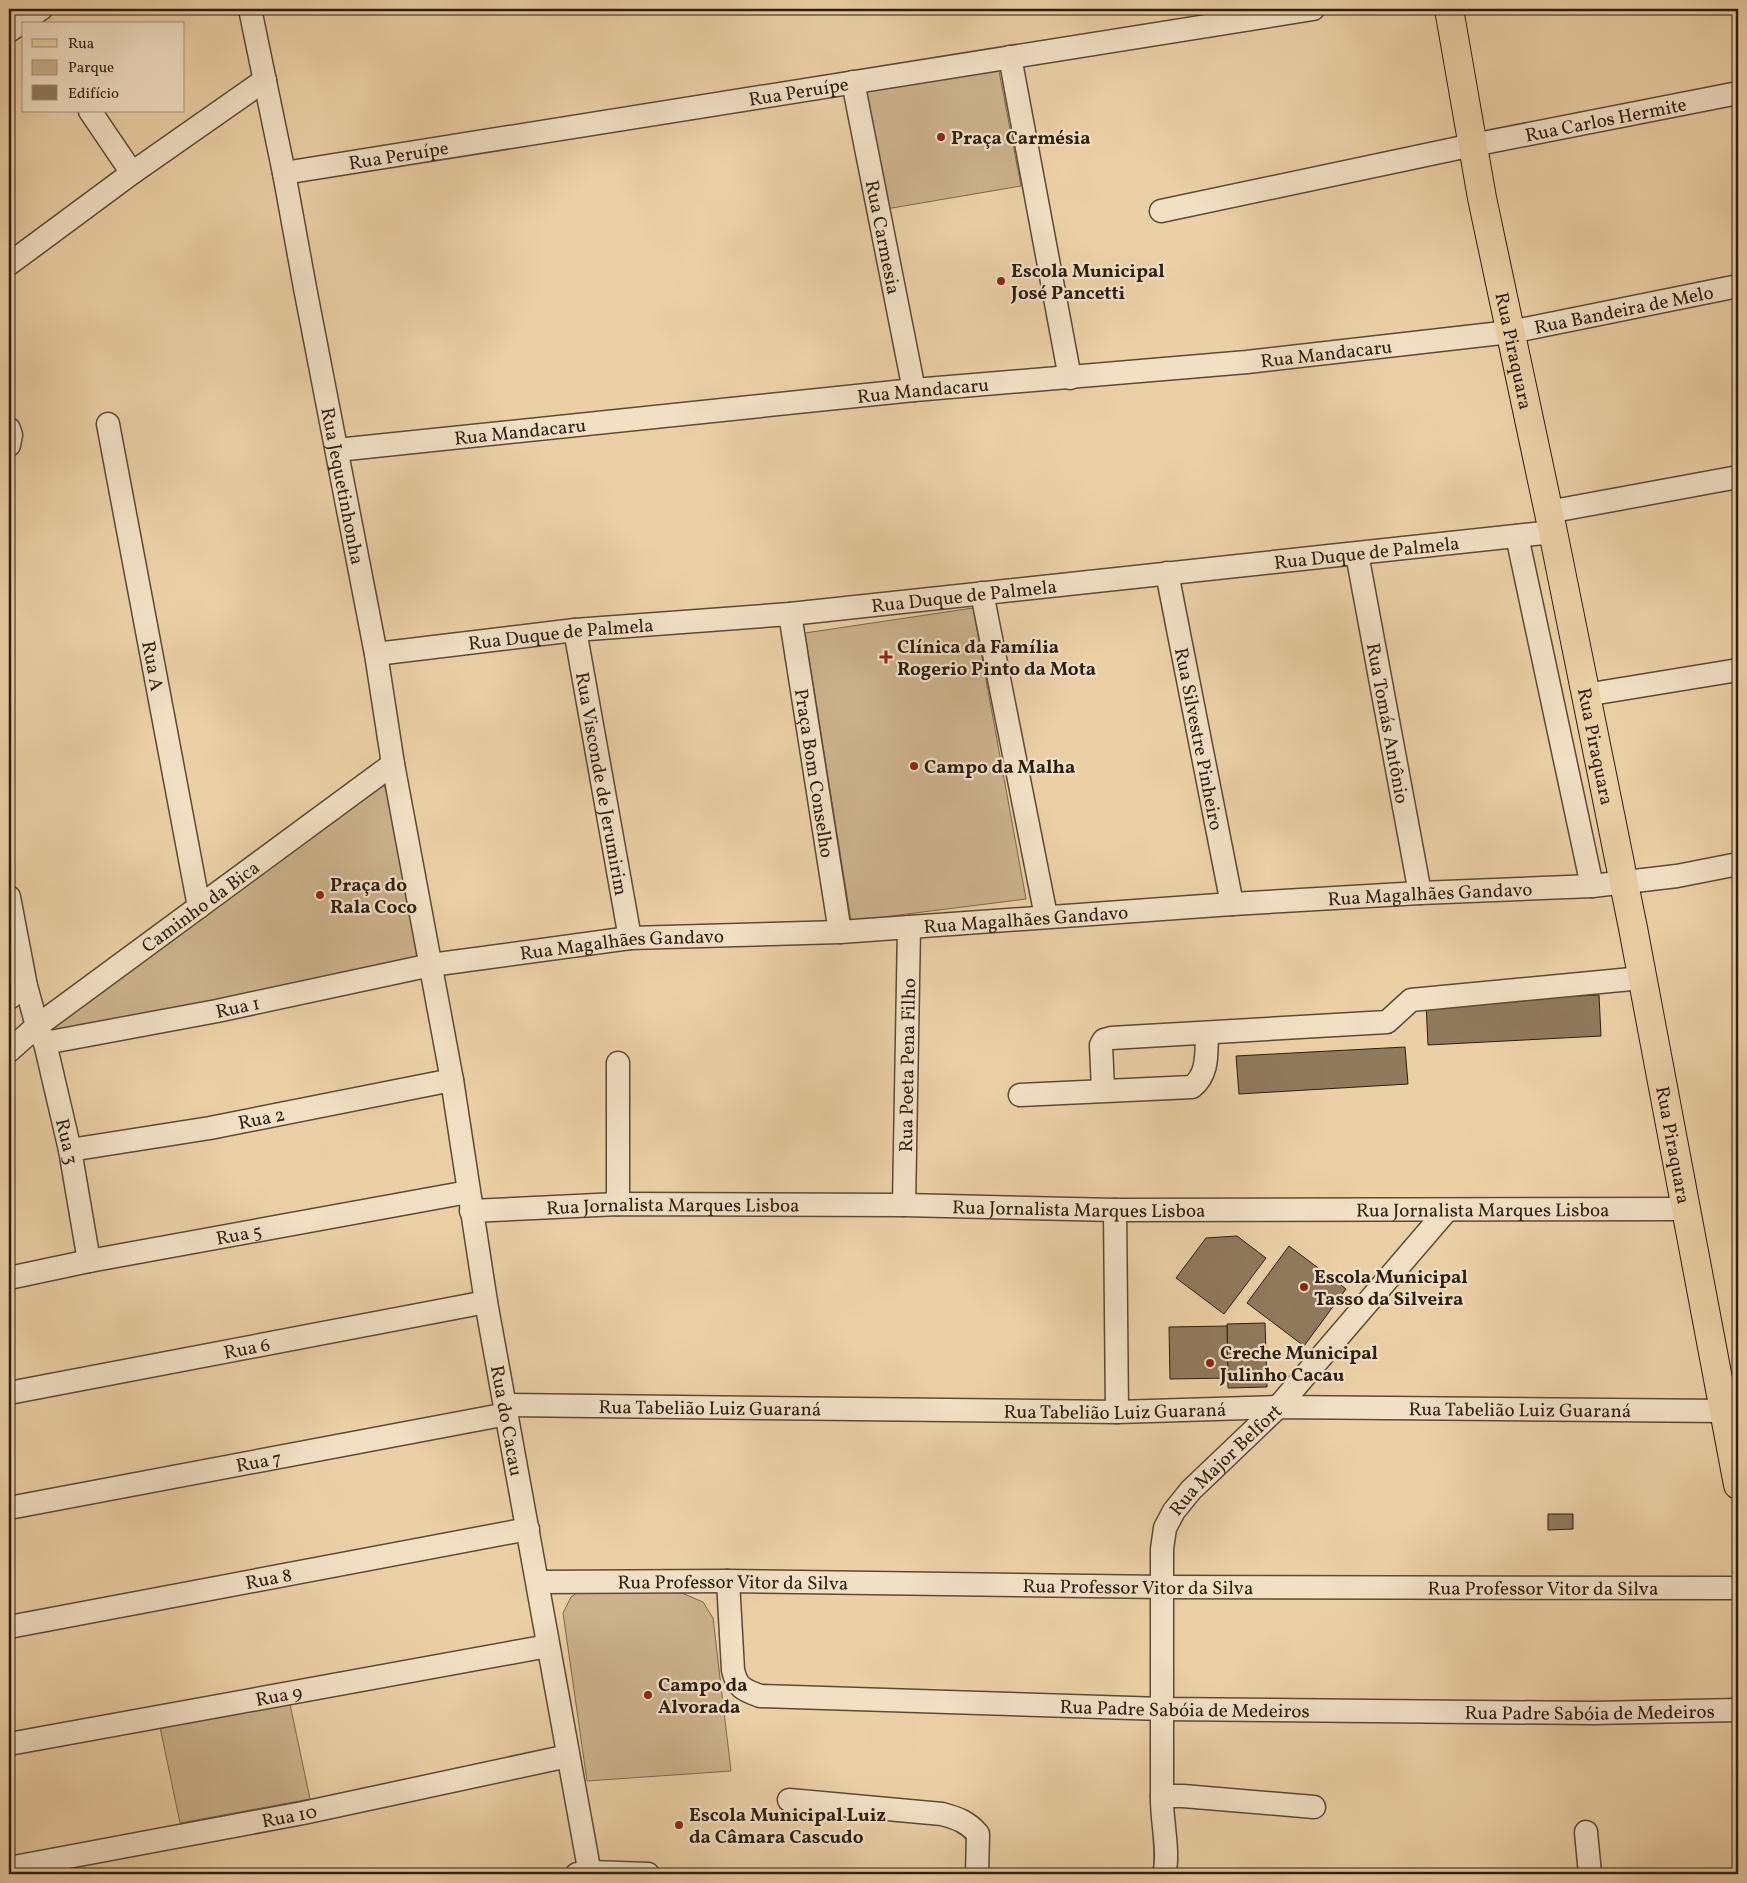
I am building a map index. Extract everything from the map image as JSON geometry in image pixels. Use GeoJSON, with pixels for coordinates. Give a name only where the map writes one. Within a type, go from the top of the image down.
{"type":"FeatureCollection","features":[{"type":"Feature","properties":{"kind":"main road","name":"Rua Piraquara"},"geometry":{"type":"LineString","coordinates":[[1449,9],[1482,198],[1624,883],[1724,1411],[1734,1441],[1738,1485]]}},
{"type":"Feature","properties":{"kind":"street","name":"Rua Jequetinhonha"},"geometry":{"type":"LineString","coordinates":[[250,9],[284,173],[376,654],[392,764],[431,965]]}},
{"type":"Feature","properties":{"kind":"street","name":"Rua Peruípe"},"geometry":{"type":"LineString","coordinates":[[284,173],[1313,9]]}},
{"type":"Feature","properties":{"kind":"street"},"geometry":{"type":"LineString","coordinates":[[9,31],[30,15]]}},
{"type":"Feature","properties":{"kind":"street"},"geometry":{"type":"LineString","coordinates":[[1010,57],[1070,378]]}},
{"type":"Feature","properties":{"kind":"street"},"geometry":{"type":"LineString","coordinates":[[9,264],[132,173],[265,80]]}},
{"type":"Feature","properties":{"kind":"street","name":"Rua Carmesia"},"geometry":{"type":"LineString","coordinates":[[853,82],[914,390]]}},
{"type":"Feature","properties":{"kind":"street","name":"Rua Carlos Hermite"},"geometry":{"type":"LineString","coordinates":[[1161,211],[1473,145],[1738,93]]}},
{"type":"Feature","properties":{"kind":"street"},"geometry":{"type":"LineString","coordinates":[[91,112],[132,173]]}},
{"type":"Feature","properties":{"kind":"street","name":"Rua Bandeira de Melo"},"geometry":{"type":"LineString","coordinates":[[1510,332],[1738,286]]}},
{"type":"Feature","properties":{"kind":"street","name":"Rua Mandacaru"},"geometry":{"type":"LineString","coordinates":[[337,450],[914,390],[1247,362],[1510,332]]}},
{"type":"Feature","properties":{"kind":"street","name":"Rua A"},"geometry":{"type":"LineString","coordinates":[[108,424],[199,907]]}},
{"type":"Feature","properties":{"kind":"street"},"geometry":{"type":"LineString","coordinates":[[9,429],[11,436],[9,445]]}},
{"type":"Feature","properties":{"kind":"street","name":"Rua Duque de Palmela"},"geometry":{"type":"LineString","coordinates":[[376,654],[575,630],[790,614],[1517,536],[1550,522],[1738,477]]}},
{"type":"Feature","properties":{"kind":"street"},"geometry":{"type":"LineString","coordinates":[[1517,536],[1592,886]]}},
{"type":"Feature","properties":{"kind":"street","name":"Rua Tomás Antônio"},"geometry":{"type":"LineString","coordinates":[[1356,554],[1420,893]]}},
{"type":"Feature","properties":{"kind":"street","name":"Rua Silvestre Pinheiro"},"geometry":{"type":"LineString","coordinates":[[1167,573],[1232,904]]}},
{"type":"Feature","properties":{"kind":"street"},"geometry":{"type":"LineString","coordinates":[[982,593],[1046,916]]}},
{"type":"Feature","properties":{"kind":"street","name":"Praça Bom Conselho"},"geometry":{"type":"LineString","coordinates":[[790,614],[840,932]]}},
{"type":"Feature","properties":{"kind":"street","name":"Rua Visconde de Jerumirim"},"geometry":{"type":"LineString","coordinates":[[575,630],[630,938]]}},
{"type":"Feature","properties":{"kind":"street"},"geometry":{"type":"LineString","coordinates":[[1585,695],[1738,670]]}},
{"type":"Feature","properties":{"kind":"street","name":"Caminho da Bica"},"geometry":{"type":"LineString","coordinates":[[9,1051],[41,1035],[199,907],[392,764]]}},
{"type":"Feature","properties":{"kind":"street","name":"Rua Magalhães Gandavo"},"geometry":{"type":"LineString","coordinates":[[431,965],[630,938],[840,932],[1232,904],[1420,893],[1592,886],[1677,876],[1738,864]]}},
{"type":"Feature","properties":{"kind":"street"},"geometry":{"type":"LineString","coordinates":[[9,897],[17,992],[41,1035]]}},
{"type":"Feature","properties":{"kind":"street","name":"Rua Poeta Pena Filho"},"geometry":{"type":"LineString","coordinates":[[904,1205],[909,926]]}},
{"type":"Feature","properties":{"kind":"street","name":"Rua 1"},"geometry":{"type":"LineString","coordinates":[[41,1035],[217,1011],[431,965]]}},
{"type":"Feature","properties":{"kind":"street","name":"Rua do Cacau"},"geometry":{"type":"LineString","coordinates":[[431,965],[452,1080],[469,1202],[486,1302],[568,1756],[585,1874]]}},
{"type":"Feature","properties":{"kind":"street"},"geometry":{"type":"LineString","coordinates":[[1103,1090],[1101,1045],[1104,1040],[1111,1038],[1387,1022],[1411,1000],[1642,978]]}},
{"type":"Feature","properties":{"kind":"street"},"geometry":{"type":"LineString","coordinates":[[1020,1095],[1192,1087],[1200,1081],[1204,1073],[1207,1032]]}},
{"type":"Feature","properties":{"kind":"street","name":"Rua 3"},"geometry":{"type":"LineString","coordinates":[[41,1035],[70,1150],[89,1261]]}},
{"type":"Feature","properties":{"kind":"street"},"geometry":{"type":"LineString","coordinates":[[618,1063],[618,1204]]}},
{"type":"Feature","properties":{"kind":"street","name":"Rua 2"},"geometry":{"type":"LineString","coordinates":[[70,1150],[210,1128],[452,1080]]}},
{"type":"Feature","properties":{"kind":"street","name":"Rua Jornalista Marques Lisboa"},"geometry":{"type":"LineString","coordinates":[[469,1202],[904,1205],[1115,1210],[1686,1209]]}},
{"type":"Feature","properties":{"kind":"street","name":"Rua 5"},"geometry":{"type":"LineString","coordinates":[[9,1278],[89,1261],[469,1202]]}},
{"type":"Feature","properties":{"kind":"street"},"geometry":{"type":"LineString","coordinates":[[1115,1210],[1117,1412]]}},
{"type":"Feature","properties":{"kind":"street","name":"Rua Major Belfort"},"geometry":{"type":"LineString","coordinates":[[1164,1874],[1165,1842],[1161,1812],[1162,1549],[1165,1528],[1174,1511],[1191,1490],[1278,1407],[1448,1210]]}},
{"type":"Feature","properties":{"kind":"street","name":"Rua 6"},"geometry":{"type":"LineString","coordinates":[[9,1393],[486,1302]]}},
{"type":"Feature","properties":{"kind":"street","name":"Rua Tabelião Luiz Guaraná"},"geometry":{"type":"LineString","coordinates":[[506,1410],[1117,1412],[1278,1407],[1724,1411]]}},
{"type":"Feature","properties":{"kind":"street","name":"Rua 7"},"geometry":{"type":"LineString","coordinates":[[9,1508],[506,1410]]}},
{"type":"Feature","properties":{"kind":"street","name":"Rua 8"},"geometry":{"type":"LineString","coordinates":[[9,1626],[528,1529]]}},
{"type":"Feature","properties":{"kind":"street","name":"Rua Professor Vitor da Silva"},"geometry":{"type":"LineString","coordinates":[[538,1582],[728,1581],[1162,1587],[1738,1588]]}},
{"type":"Feature","properties":{"kind":"street","name":"Rua Padre Sabóia de Medeiros"},"geometry":{"type":"LineString","coordinates":[[728,1581],[735,1679],[740,1686],[760,1696],[1162,1710],[1594,1713],[1738,1710]]}},
{"type":"Feature","properties":{"kind":"street","name":"Rua 9"},"geometry":{"type":"LineString","coordinates":[[9,1744],[548,1646]]}},
{"type":"Feature","properties":{"kind":"street","name":"Rua 10"},"geometry":{"type":"LineString","coordinates":[[9,1868],[303,1813],[568,1756]]}},
{"type":"Feature","properties":{"kind":"street"},"geometry":{"type":"LineString","coordinates":[[1162,1796],[1183,1796],[1314,1807]]}},
{"type":"Feature","properties":{"kind":"street"},"geometry":{"type":"LineString","coordinates":[[789,1800],[942,1814],[956,1818],[971,1826],[978,1834],[977,1874]]}},
{"type":"Feature","properties":{"kind":"street"},"geometry":{"type":"LineString","coordinates":[[1586,1832],[1590,1874]]}},
{"type":"Feature","properties":{"kind":"street"},"geometry":{"type":"LineString","coordinates":[[585,1874],[648,1874]]}},
{"type":"Feature","properties":{"kind":"green space","name":"Praça Carmésia"},"geometry":{"type":"Polygon","coordinates":[[[998,66],[1021,186],[886,209],[860,88],[998,66]]]}},
{"type":"Feature","properties":{"kind":"green space","name":"Campo da Malha"},"geometry":{"type":"Polygon","coordinates":[[[973,608],[1026,899],[851,921],[805,633],[973,608]]]}},
{"type":"Feature","properties":{"kind":"green space","name":"Praça do Rala Coco"},"geometry":{"type":"Polygon","coordinates":[[[384,784],[404,852],[424,961],[65,1033],[50,1024],[384,784]]]}},
{"type":"Feature","properties":{"kind":"green space","name":"Campo da Alvorada"},"geometry":{"type":"Polygon","coordinates":[[[584,1588],[682,1593],[703,1602],[713,1618],[731,1771],[587,1781],[563,1613],[571,1597],[584,1588]]]}},
{"type":"Feature","properties":{"kind":"green space"},"geometry":{"type":"Polygon","coordinates":[[[290,1704],[310,1799],[180,1823],[160,1727],[290,1704]]]}},
{"type":"Feature","properties":{"kind":"building"},"geometry":{"type":"Polygon","coordinates":[[[1599,995],[1601,1036],[1428,1045],[1426,1003],[1599,995]]]}},
{"type":"Feature","properties":{"kind":"building"},"geometry":{"type":"Polygon","coordinates":[[[1405,1047],[1408,1084],[1239,1094],[1236,1056],[1405,1047]]]}},
{"type":"Feature","properties":{"kind":"building"},"geometry":{"type":"Polygon","coordinates":[[[1237,1236],[1266,1258],[1224,1314],[1176,1278],[1206,1238],[1237,1236]]]}},
{"type":"Feature","properties":{"kind":"building"},"geometry":{"type":"Polygon","coordinates":[[[1289,1246],[1346,1289],[1304,1346],[1247,1303],[1289,1246]]]}},
{"type":"Feature","properties":{"kind":"building"},"geometry":{"type":"Polygon","coordinates":[[[1265,1323],[1267,1387],[1228,1388],[1227,1324],[1265,1323]]]}},
{"type":"Feature","properties":{"kind":"building"},"geometry":{"type":"Polygon","coordinates":[[[1227,1326],[1228,1378],[1170,1379],[1169,1327],[1227,1326]]]}},
{"type":"Feature","properties":{"kind":"building"},"geometry":{"type":"Polygon","coordinates":[[[1548,1514],[1573,1514],[1573,1529],[1548,1530],[1548,1514]]]}},
{"type":"Feature","properties":{"kind":"place","name":"Praça Carmésia"},"geometry":{"type":"Point","coordinates":[941,137]}},
{"type":"Feature","properties":{"kind":"place","name":"Escola Municipal José Pancetti"},"geometry":{"type":"Point","coordinates":[1001,281]}},
{"type":"Feature","properties":{"kind":"place","name":"Clínica da Família Rogerio Pinto da Mota"},"geometry":{"type":"Point","coordinates":[886,657]}},
{"type":"Feature","properties":{"kind":"place","name":"Campo da Malha"},"geometry":{"type":"Point","coordinates":[914,766]}},
{"type":"Feature","properties":{"kind":"place","name":"Praça do Rala Coco"},"geometry":{"type":"Point","coordinates":[320,895]}},
{"type":"Feature","properties":{"kind":"place","name":"Escola Municipal Tasso da Silveira"},"geometry":{"type":"Point","coordinates":[1304,1287]}},
{"type":"Feature","properties":{"kind":"place","name":"Creche Municipal Julinho Cacau"},"geometry":{"type":"Point","coordinates":[1210,1363]}},
{"type":"Feature","properties":{"kind":"place","name":"Campo da Alvorada"},"geometry":{"type":"Point","coordinates":[648,1695]}},
{"type":"Feature","properties":{"kind":"place","name":"Escola Municipal Luiz da Câmara Cascudo"},"geometry":{"type":"Point","coordinates":[679,1825]}}]}
